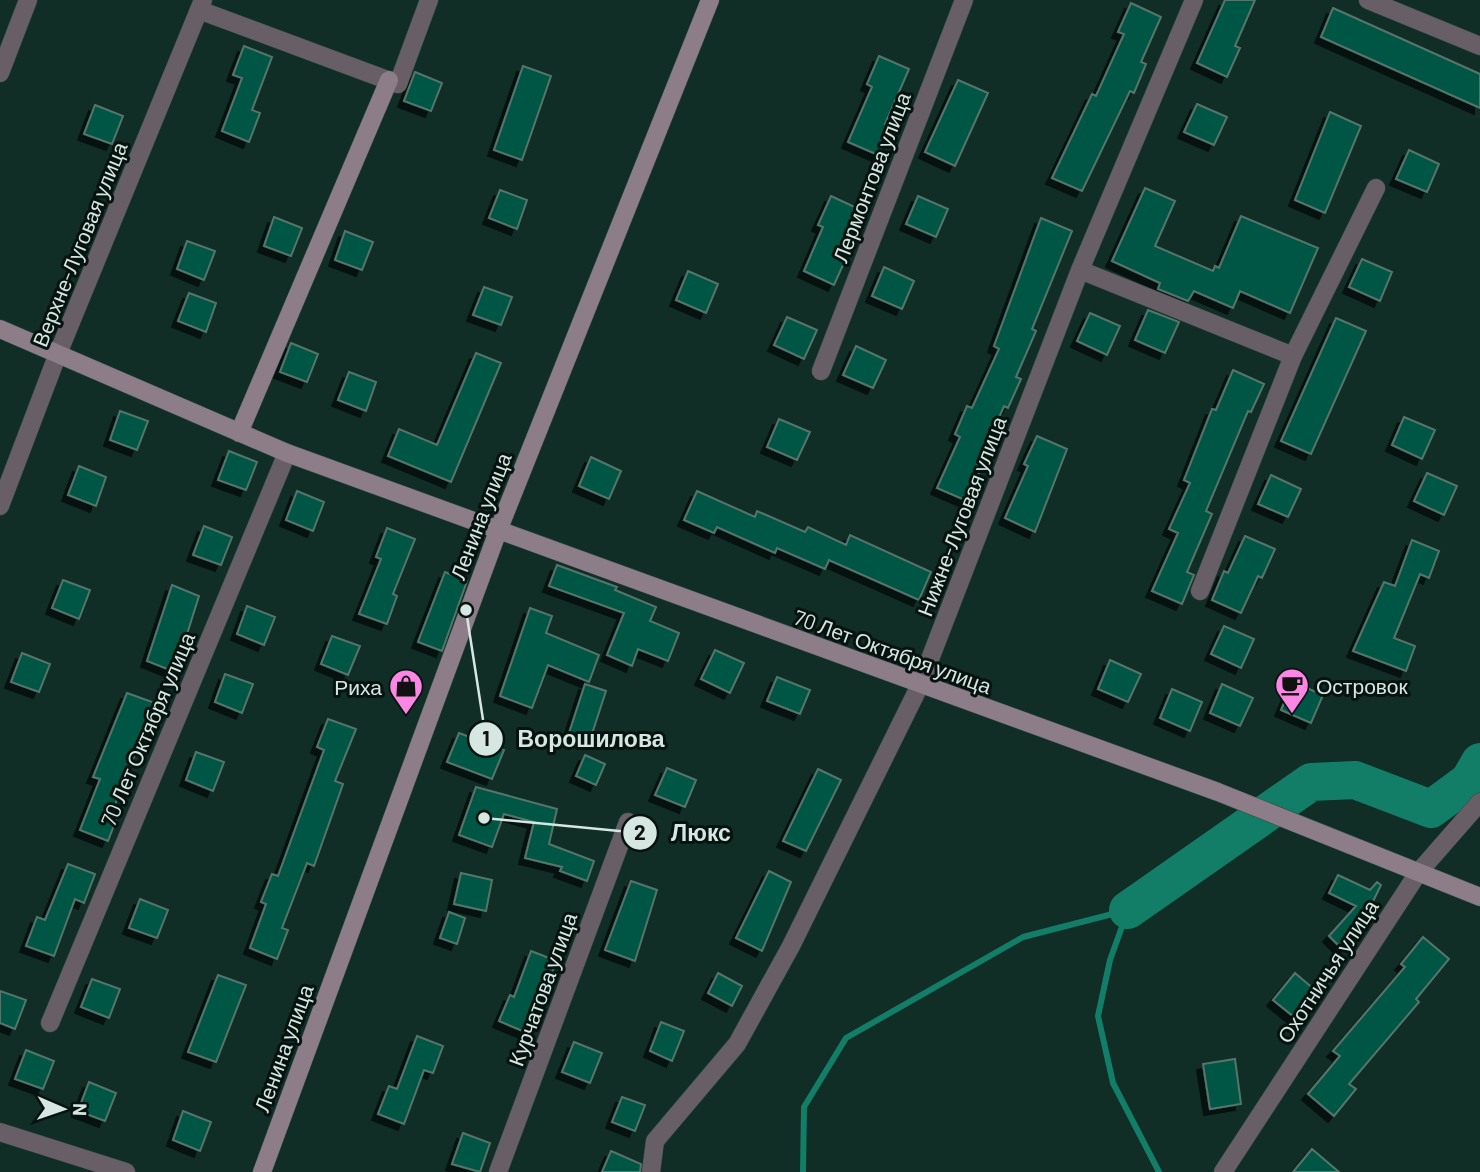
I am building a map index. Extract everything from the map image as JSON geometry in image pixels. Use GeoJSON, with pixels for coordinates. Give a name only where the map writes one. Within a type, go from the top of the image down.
{"type":"FeatureCollection","features":[{"type":"Feature","properties":{"kind":"street"},"geometry":{"type":"LineString","coordinates":[[0,73],[28,0]]}},
{"type":"Feature","properties":{"kind":"street"},"geometry":{"type":"LineString","coordinates":[[239,433],[429,0]]}},
{"type":"Feature","properties":{"kind":"street","name":"Ленина улица"},"geometry":{"type":"LineString","coordinates":[[262,1172],[498,531],[710,0]]}},
{"type":"Feature","properties":{"kind":"street","name":"Лермонтова улица"},"geometry":{"type":"LineString","coordinates":[[821,371],[964,0]]}},
{"type":"Feature","properties":{"kind":"street","name":"Нижне-Луговая улица"},"geometry":{"type":"LineString","coordinates":[[651,1172],[655,1141],[737,1044],[791,946],[920,685],[1080,270],[1194,0]]}},
{"type":"Feature","properties":{"kind":"street"},"geometry":{"type":"LineString","coordinates":[[1368,0],[1480,46]]}},
{"type":"Feature","properties":{"kind":"street"},"geometry":{"type":"LineString","coordinates":[[201,5],[393,82]]}},
{"type":"Feature","properties":{"kind":"street","name":"Верхне-Луговая улица"},"geometry":{"type":"LineString","coordinates":[[0,506],[57,356],[201,5]]}},
{"type":"Feature","properties":{"kind":"street"},"geometry":{"type":"LineString","coordinates":[[1200,591],[1293,356],[1376,188]]}},
{"type":"Feature","properties":{"kind":"street"},"geometry":{"type":"LineString","coordinates":[[1080,270],[1293,356]]}},
{"type":"Feature","properties":{"kind":"street","name":"70 Лет Октября улица"},"geometry":{"type":"LineString","coordinates":[[0,329],[57,356],[287,453],[1217,792],[1480,897]]}},
{"type":"Feature","properties":{"kind":"street","name":"70 Лет Октября улица"},"geometry":{"type":"LineString","coordinates":[[50,1023],[287,453]]}},
{"type":"Feature","properties":{"kind":"street","name":"Охотничья улица"},"geometry":{"type":"LineString","coordinates":[[1223,1172],[1418,873],[1480,802]]}},
{"type":"Feature","properties":{"kind":"street","name":"Курчатова улица"},"geometry":{"type":"LineString","coordinates":[[498,1172],[628,822]]}},
{"type":"Feature","properties":{"kind":"street"},"geometry":{"type":"LineString","coordinates":[[0,1132],[127,1172]]}},
{"type":"Feature","properties":{"kind":"building"},"geometry":{"type":"Polygon","coordinates":[[[1225,0],[1255,0],[1235,46],[1240,48],[1227,77],[1197,63],[1225,0]]]}},
{"type":"Feature","properties":{"kind":"building"},"geometry":{"type":"Polygon","coordinates":[[[1131,3],[1161,17],[1141,62],[1146,64],[1134,93],[1130,91],[1082,191],[1052,178],[1092,94],[1096,96],[1124,34],[1118,32],[1131,3]]]}},
{"type":"Feature","properties":{"kind":"building"},"geometry":{"type":"Polygon","coordinates":[[[1333,8],[1480,74],[1480,108],[1321,37],[1333,8]]]}},
{"type":"Feature","properties":{"kind":"building"},"geometry":{"type":"Polygon","coordinates":[[[244,46],[272,57],[252,110],[260,113],[249,142],[222,131],[242,78],[233,75],[244,46]]]}},
{"type":"Feature","properties":{"kind":"building"},"geometry":{"type":"Polygon","coordinates":[[[879,56],[909,69],[885,124],[891,127],[878,155],[848,142],[872,87],[867,84],[879,56]]]}},
{"type":"Feature","properties":{"kind":"building"},"geometry":{"type":"Polygon","coordinates":[[[523,66],[551,76],[522,160],[494,150],[523,66]]]}},
{"type":"Feature","properties":{"kind":"building"},"geometry":{"type":"Polygon","coordinates":[[[415,72],[442,83],[431,111],[404,101],[415,72]]]}},
{"type":"Feature","properties":{"kind":"building"},"geometry":{"type":"Polygon","coordinates":[[[958,80],[988,93],[955,166],[925,152],[958,80]]]}},
{"type":"Feature","properties":{"kind":"building"},"geometry":{"type":"Polygon","coordinates":[[[1197,104],[1227,117],[1214,145],[1184,132],[1197,104]]]}},
{"type":"Feature","properties":{"kind":"building"},"geometry":{"type":"Polygon","coordinates":[[[95,105],[123,116],[112,144],[84,134],[95,105]]]}},
{"type":"Feature","properties":{"kind":"building"},"geometry":{"type":"Polygon","coordinates":[[[1330,112],[1361,126],[1325,213],[1295,200],[1330,112]]]}},
{"type":"Feature","properties":{"kind":"building"},"geometry":{"type":"Polygon","coordinates":[[[1409,150],[1439,164],[1427,192],[1396,179],[1409,150]]]}},
{"type":"Feature","properties":{"kind":"building"},"geometry":{"type":"Polygon","coordinates":[[[1145,188],[1175,201],[1155,246],[1213,271],[1215,266],[1219,268],[1241,216],[1318,248],[1290,313],[1240,291],[1233,308],[1194,291],[1188,301],[1158,289],[1160,283],[1112,261],[1145,188]]]}},
{"type":"Feature","properties":{"kind":"building"},"geometry":{"type":"Polygon","coordinates":[[[500,190],[527,200],[517,229],[489,218],[500,190]]]}},
{"type":"Feature","properties":{"kind":"building"},"geometry":{"type":"Polygon","coordinates":[[[831,196],[861,210],[841,254],[847,256],[834,285],[804,271],[823,227],[818,225],[831,196]]]}},
{"type":"Feature","properties":{"kind":"building"},"geometry":{"type":"Polygon","coordinates":[[[918,196],[948,209],[936,237],[906,224],[918,196]]]}},
{"type":"Feature","properties":{"kind":"building"},"geometry":{"type":"Polygon","coordinates":[[[274,217],[302,228],[291,256],[264,246],[274,217]]]}},
{"type":"Feature","properties":{"kind":"building"},"geometry":{"type":"Polygon","coordinates":[[[1041,218],[1072,231],[1032,329],[1036,331],[1016,377],[1021,379],[1008,408],[1004,406],[975,471],[979,473],[967,501],[937,488],[960,437],[955,434],[967,406],[972,408],[999,349],[994,346],[1041,218]]]}},
{"type":"Feature","properties":{"kind":"building"},"geometry":{"type":"Polygon","coordinates":[[[345,231],[373,242],[362,270],[335,260],[345,231]]]}},
{"type":"Feature","properties":{"kind":"building"},"geometry":{"type":"Polygon","coordinates":[[[187,241],[215,251],[204,280],[177,269],[187,241]]]}},
{"type":"Feature","properties":{"kind":"building"},"geometry":{"type":"Polygon","coordinates":[[[1362,259],[1392,272],[1380,301],[1349,287],[1362,259]]]}},
{"type":"Feature","properties":{"kind":"building"},"geometry":{"type":"Polygon","coordinates":[[[884,267],[914,281],[902,309],[872,296],[884,267]]]}},
{"type":"Feature","properties":{"kind":"building"},"geometry":{"type":"Polygon","coordinates":[[[688,271],[718,284],[706,313],[676,300],[688,271]]]}},
{"type":"Feature","properties":{"kind":"building"},"geometry":{"type":"Polygon","coordinates":[[[484,287],[512,297],[501,325],[473,315],[484,287]]]}},
{"type":"Feature","properties":{"kind":"building"},"geometry":{"type":"Polygon","coordinates":[[[189,293],[216,303],[206,332],[178,321],[189,293]]]}},
{"type":"Feature","properties":{"kind":"building"},"geometry":{"type":"Polygon","coordinates":[[[1148,310],[1179,322],[1165,353],[1135,340],[1148,310]]]}},
{"type":"Feature","properties":{"kind":"building"},"geometry":{"type":"Polygon","coordinates":[[[1090,313],[1120,326],[1107,355],[1077,341],[1090,313]]]}},
{"type":"Feature","properties":{"kind":"building"},"geometry":{"type":"Polygon","coordinates":[[[787,317],[817,330],[804,359],[774,345],[787,317]]]}},
{"type":"Feature","properties":{"kind":"building"},"geometry":{"type":"Polygon","coordinates":[[[1336,318],[1366,331],[1311,454],[1281,441],[1336,318]]]}},
{"type":"Feature","properties":{"kind":"building"},"geometry":{"type":"Polygon","coordinates":[[[291,343],[318,354],[307,382],[280,372],[291,343]]]}},
{"type":"Feature","properties":{"kind":"building"},"geometry":{"type":"Polygon","coordinates":[[[856,346],[886,360],[873,388],[843,375],[856,346]]]}},
{"type":"Feature","properties":{"kind":"building"},"geometry":{"type":"Polygon","coordinates":[[[476,353],[501,363],[451,482],[388,456],[399,429],[437,445],[476,353]]]}},
{"type":"Feature","properties":{"kind":"building"},"geometry":{"type":"Polygon","coordinates":[[[1233,370],[1264,384],[1251,412],[1248,411],[1206,511],[1212,514],[1187,572],[1194,575],[1182,604],[1152,591],[1178,533],[1169,529],[1190,483],[1184,480],[1212,409],[1216,410],[1233,370]]]}},
{"type":"Feature","properties":{"kind":"building"},"geometry":{"type":"Polygon","coordinates":[[[349,372],[376,382],[366,411],[338,400],[349,372]]]}},
{"type":"Feature","properties":{"kind":"building"},"geometry":{"type":"Polygon","coordinates":[[[120,411],[148,421],[137,450],[110,440],[120,411]]]}},
{"type":"Feature","properties":{"kind":"building"},"geometry":{"type":"Polygon","coordinates":[[[1404,417],[1435,430],[1422,459],[1392,445],[1404,417]]]}},
{"type":"Feature","properties":{"kind":"building"},"geometry":{"type":"Polygon","coordinates":[[[779,419],[810,432],[797,460],[767,447],[779,419]]]}},
{"type":"Feature","properties":{"kind":"building"},"geometry":{"type":"Polygon","coordinates":[[[1037,436],[1067,449],[1035,532],[1005,518],[1028,466],[1024,464],[1037,436]]]}},
{"type":"Feature","properties":{"kind":"building"},"geometry":{"type":"Polygon","coordinates":[[[229,451],[257,462],[246,490],[218,480],[229,451]]]}},
{"type":"Feature","properties":{"kind":"building"},"geometry":{"type":"Polygon","coordinates":[[[591,457],[621,471],[609,499],[579,486],[591,457]]]}},
{"type":"Feature","properties":{"kind":"building"},"geometry":{"type":"Polygon","coordinates":[[[79,466],[106,477],[96,506],[68,495],[79,466]]]}},
{"type":"Feature","properties":{"kind":"building"},"geometry":{"type":"Polygon","coordinates":[[[1427,473],[1457,486],[1444,515],[1414,501],[1427,473]]]}},
{"type":"Feature","properties":{"kind":"building"},"geometry":{"type":"Polygon","coordinates":[[[1271,475],[1301,489],[1288,517],[1258,504],[1271,475]]]}},
{"type":"Feature","properties":{"kind":"building"},"geometry":{"type":"Polygon","coordinates":[[[297,491],[324,502],[313,531],[286,520],[297,491]]]}},
{"type":"Feature","properties":{"kind":"building"},"geometry":{"type":"Polygon","coordinates":[[[697,491],[755,517],[757,511],[805,532],[808,527],[846,545],[850,535],[931,572],[919,600],[829,560],[825,569],[777,548],[775,553],[717,527],[714,533],[684,520],[697,491]]]}},
{"type":"Feature","properties":{"kind":"building"},"geometry":{"type":"Polygon","coordinates":[[[204,526],[232,537],[221,565],[193,555],[204,526]]]}},
{"type":"Feature","properties":{"kind":"building"},"geometry":{"type":"Polygon","coordinates":[[[387,528],[415,539],[393,594],[397,596],[387,624],[359,614],[381,559],[376,557],[387,528]]]}},
{"type":"Feature","properties":{"kind":"building"},"geometry":{"type":"Polygon","coordinates":[[[1245,536],[1275,549],[1262,578],[1258,576],[1241,613],[1212,600],[1224,571],[1228,573],[1245,536]]]}},
{"type":"Feature","properties":{"kind":"building"},"geometry":{"type":"Polygon","coordinates":[[[1412,540],[1439,551],[1429,578],[1420,574],[1394,638],[1415,646],[1406,671],[1353,651],[1384,582],[1395,586],[1412,540]]]}},
{"type":"Feature","properties":{"kind":"building"},"geometry":{"type":"Polygon","coordinates":[[[557,565],[617,587],[615,590],[656,607],[650,621],[679,633],[668,661],[638,649],[632,666],[607,655],[624,613],[549,586],[557,565]]]}},
{"type":"Feature","properties":{"kind":"building"},"geometry":{"type":"Polygon","coordinates":[[[445,572],[467,581],[442,651],[418,642],[445,572]]]}},
{"type":"Feature","properties":{"kind":"building"},"geometry":{"type":"Polygon","coordinates":[[[63,580],[90,590],[79,619],[52,608],[63,580]]]}},
{"type":"Feature","properties":{"kind":"building"},"geometry":{"type":"Polygon","coordinates":[[[172,585],[199,596],[175,672],[147,661],[172,585]]]}},
{"type":"Feature","properties":{"kind":"building"},"geometry":{"type":"Polygon","coordinates":[[[247,606],[275,617],[264,645],[237,634],[247,606]]]}},
{"type":"Feature","properties":{"kind":"building"},"geometry":{"type":"Polygon","coordinates":[[[530,608],[552,616],[546,633],[599,655],[589,682],[548,665],[532,708],[500,696],[530,608]]]}},
{"type":"Feature","properties":{"kind":"building"},"geometry":{"type":"Polygon","coordinates":[[[1224,626],[1254,639],[1241,668],[1211,654],[1224,626]]]}},
{"type":"Feature","properties":{"kind":"building"},"geometry":{"type":"Polygon","coordinates":[[[332,636],[360,646],[348,675],[321,664],[332,636]]]}},
{"type":"Feature","properties":{"kind":"building"},"geometry":{"type":"Polygon","coordinates":[[[715,650],[744,663],[730,693],[701,679],[715,650]]]}},
{"type":"Feature","properties":{"kind":"building"},"geometry":{"type":"Polygon","coordinates":[[[22,653],[50,664],[39,692],[11,682],[22,653]]]}},
{"type":"Feature","properties":{"kind":"building"},"geometry":{"type":"Polygon","coordinates":[[[1110,660],[1141,674],[1128,702],[1098,689],[1110,660]]]}},
{"type":"Feature","properties":{"kind":"building"},"geometry":{"type":"Polygon","coordinates":[[[225,674],[253,684],[242,713],[215,702],[225,674]]]}},
{"type":"Feature","properties":{"kind":"building"},"geometry":{"type":"Polygon","coordinates":[[[777,677],[810,690],[800,714],[767,701],[777,677]]]}},
{"type":"Feature","properties":{"kind":"building"},"geometry":{"type":"Polygon","coordinates":[[[1293,682],[1323,695],[1311,723],[1281,710],[1293,682]]]}},
{"type":"Feature","properties":{"kind":"building"},"geometry":{"type":"Polygon","coordinates":[[[585,684],[606,691],[589,743],[568,736],[585,684]]]}},
{"type":"Feature","properties":{"kind":"building"},"geometry":{"type":"Polygon","coordinates":[[[1222,684],[1253,698],[1240,726],[1210,713],[1222,684]]]}},
{"type":"Feature","properties":{"kind":"building"},"geometry":{"type":"Polygon","coordinates":[[[1172,689],[1202,702],[1190,731],[1160,718],[1172,689]]]}},
{"type":"Feature","properties":{"kind":"building"},"geometry":{"type":"Polygon","coordinates":[[[127,693],[155,703],[113,810],[119,812],[108,841],[80,830],[100,779],[93,777],[127,693]]]}},
{"type":"Feature","properties":{"kind":"building"},"geometry":{"type":"Polygon","coordinates":[[[328,719],[356,729],[335,781],[343,784],[314,866],[307,863],[282,928],[288,930],[277,959],[250,948],[266,904],[261,902],[272,874],[278,876],[324,750],[317,747],[328,719]]]}},
{"type":"Feature","properties":{"kind":"building"},"geometry":{"type":"Polygon","coordinates":[[[459,733],[504,750],[492,779],[447,762],[459,733]]]}},
{"type":"Feature","properties":{"kind":"building"},"geometry":{"type":"Polygon","coordinates":[[[196,752],[224,762],[213,791],[186,780],[196,752]]]}},
{"type":"Feature","properties":{"kind":"building"},"geometry":{"type":"Polygon","coordinates":[[[585,755],[605,764],[596,785],[576,776],[585,755]]]}},
{"type":"Feature","properties":{"kind":"building"},"geometry":{"type":"Polygon","coordinates":[[[667,768],[696,780],[685,807],[655,795],[667,768]]]}},
{"type":"Feature","properties":{"kind":"building"},"geometry":{"type":"Polygon","coordinates":[[[818,769],[841,780],[806,851],[783,841],[818,769]]]}},
{"type":"Feature","properties":{"kind":"building"},"geometry":{"type":"Polygon","coordinates":[[[476,787],[557,809],[549,844],[594,861],[587,881],[560,871],[562,867],[525,858],[534,822],[504,814],[492,847],[459,835],[476,787]]]}},
{"type":"Feature","properties":{"kind":"building"},"geometry":{"type":"Polygon","coordinates":[[[68,864],[95,874],[84,903],[75,899],[54,956],[26,946],[37,917],[45,920],[68,864]]]}},
{"type":"Feature","properties":{"kind":"building"},"geometry":{"type":"Polygon","coordinates":[[[769,871],[791,882],[762,951],[736,938],[769,871]]]}},
{"type":"Feature","properties":{"kind":"building"},"geometry":{"type":"Polygon","coordinates":[[[461,873],[492,880],[486,911],[454,904],[461,873]]]}},
{"type":"Feature","properties":{"kind":"building"},"geometry":{"type":"Polygon","coordinates":[[[1338,875],[1370,890],[1377,882],[1381,885],[1362,924],[1365,926],[1343,950],[1329,936],[1356,906],[1329,893],[1338,875]]]}},
{"type":"Feature","properties":{"kind":"building"},"geometry":{"type":"Polygon","coordinates":[[[631,881],[657,890],[635,961],[605,950],[631,881]]]}},
{"type":"Feature","properties":{"kind":"building"},"geometry":{"type":"Polygon","coordinates":[[[140,899],[168,910],[157,938],[129,928],[140,899]]]}},
{"type":"Feature","properties":{"kind":"building"},"geometry":{"type":"Polygon","coordinates":[[[449,912],[465,918],[457,944],[440,938],[449,912]]]}},
{"type":"Feature","properties":{"kind":"building"},"geometry":{"type":"Polygon","coordinates":[[[1423,937],[1449,959],[1416,999],[1419,1002],[1349,1084],[1356,1089],[1334,1116],[1308,1094],[1340,1056],[1333,1051],[1405,967],[1401,964],[1423,937]]]}},
{"type":"Feature","properties":{"kind":"building"},"geometry":{"type":"Polygon","coordinates":[[[531,951],[557,961],[525,1032],[499,1021],[510,995],[514,997],[531,951]]]}},
{"type":"Feature","properties":{"kind":"building"},"geometry":{"type":"Polygon","coordinates":[[[718,973],[742,986],[732,1006],[708,993],[718,973]]]}},
{"type":"Feature","properties":{"kind":"building"},"geometry":{"type":"Polygon","coordinates":[[[1295,973],[1321,995],[1299,1021],[1273,1000],[1295,973]]]}},
{"type":"Feature","properties":{"kind":"building"},"geometry":{"type":"Polygon","coordinates":[[[218,975],[246,985],[216,1062],[188,1052],[218,975]]]}},
{"type":"Feature","properties":{"kind":"building"},"geometry":{"type":"Polygon","coordinates":[[[92,979],[120,989],[109,1018],[81,1007],[92,979]]]}},
{"type":"Feature","properties":{"kind":"building"},"geometry":{"type":"Polygon","coordinates":[[[0,991],[26,1000],[15,1029],[0,1023],[0,991]]]}},
{"type":"Feature","properties":{"kind":"building"},"geometry":{"type":"Polygon","coordinates":[[[661,1022],[684,1031],[672,1061],[650,1051],[661,1022]]]}},
{"type":"Feature","properties":{"kind":"building"},"geometry":{"type":"Polygon","coordinates":[[[417,1036],[443,1046],[433,1073],[424,1070],[404,1124],[378,1114],[389,1086],[397,1089],[417,1036]]]}},
{"type":"Feature","properties":{"kind":"building"},"geometry":{"type":"Polygon","coordinates":[[[574,1042],[602,1053],[590,1083],[562,1072],[574,1042]]]}},
{"type":"Feature","properties":{"kind":"building"},"geometry":{"type":"Polygon","coordinates":[[[26,1050],[54,1061],[43,1089],[15,1079],[26,1050]]]}},
{"type":"Feature","properties":{"kind":"building"},"geometry":{"type":"Polygon","coordinates":[[[1235,1059],[1241,1104],[1210,1109],[1203,1064],[1235,1059]]]}},
{"type":"Feature","properties":{"kind":"building"},"geometry":{"type":"Polygon","coordinates":[[[89,1082],[116,1093],[105,1121],[78,1111],[89,1082]]]}},
{"type":"Feature","properties":{"kind":"building"},"geometry":{"type":"Polygon","coordinates":[[[622,1097],[645,1105],[635,1131],[612,1122],[622,1097]]]}},
{"type":"Feature","properties":{"kind":"building"},"geometry":{"type":"Polygon","coordinates":[[[183,1111],[211,1122],[200,1151],[173,1140],[183,1111]]]}},
{"type":"Feature","properties":{"kind":"building"},"geometry":{"type":"Polygon","coordinates":[[[463,1133],[490,1143],[480,1172],[452,1164],[463,1133]]]}},
{"type":"Feature","properties":{"kind":"building"},"geometry":{"type":"Polygon","coordinates":[[[1312,1149],[1339,1172],[1293,1172],[1312,1149]]]}},
{"type":"Feature","properties":{"kind":"building"},"geometry":{"type":"Polygon","coordinates":[[[611,1151],[641,1164],[640,1172],[602,1172],[611,1151]]]}},
{"type":"Feature","properties":{"kind":"waterway"},"geometry":{"type":"LineString","coordinates":[[1128,910],[1311,782],[1355,780],[1431,809],[1469,781],[1480,762]]}},
{"type":"Feature","properties":{"kind":"waterway"},"geometry":{"type":"LineString","coordinates":[[1128,910],[1110,960],[1098,1016],[1113,1083],[1159,1172]]}},
{"type":"Feature","properties":{"kind":"waterway"},"geometry":{"type":"LineString","coordinates":[[803,1172],[804,1107],[846,1038],[1023,937],[1128,910]]}},
{"type":"Feature","properties":{"kind":"place","name":"Ворошилова"},"geometry":{"type":"Point","coordinates":[466,610]}},
{"type":"Feature","properties":{"kind":"place","name":"Островок"},"geometry":{"type":"Point","coordinates":[1292,715]}},
{"type":"Feature","properties":{"kind":"place","name":"Риха"},"geometry":{"type":"Point","coordinates":[406,716]}},
{"type":"Feature","properties":{"kind":"place","name":"Люкс"},"geometry":{"type":"Point","coordinates":[484,818]}}]}
